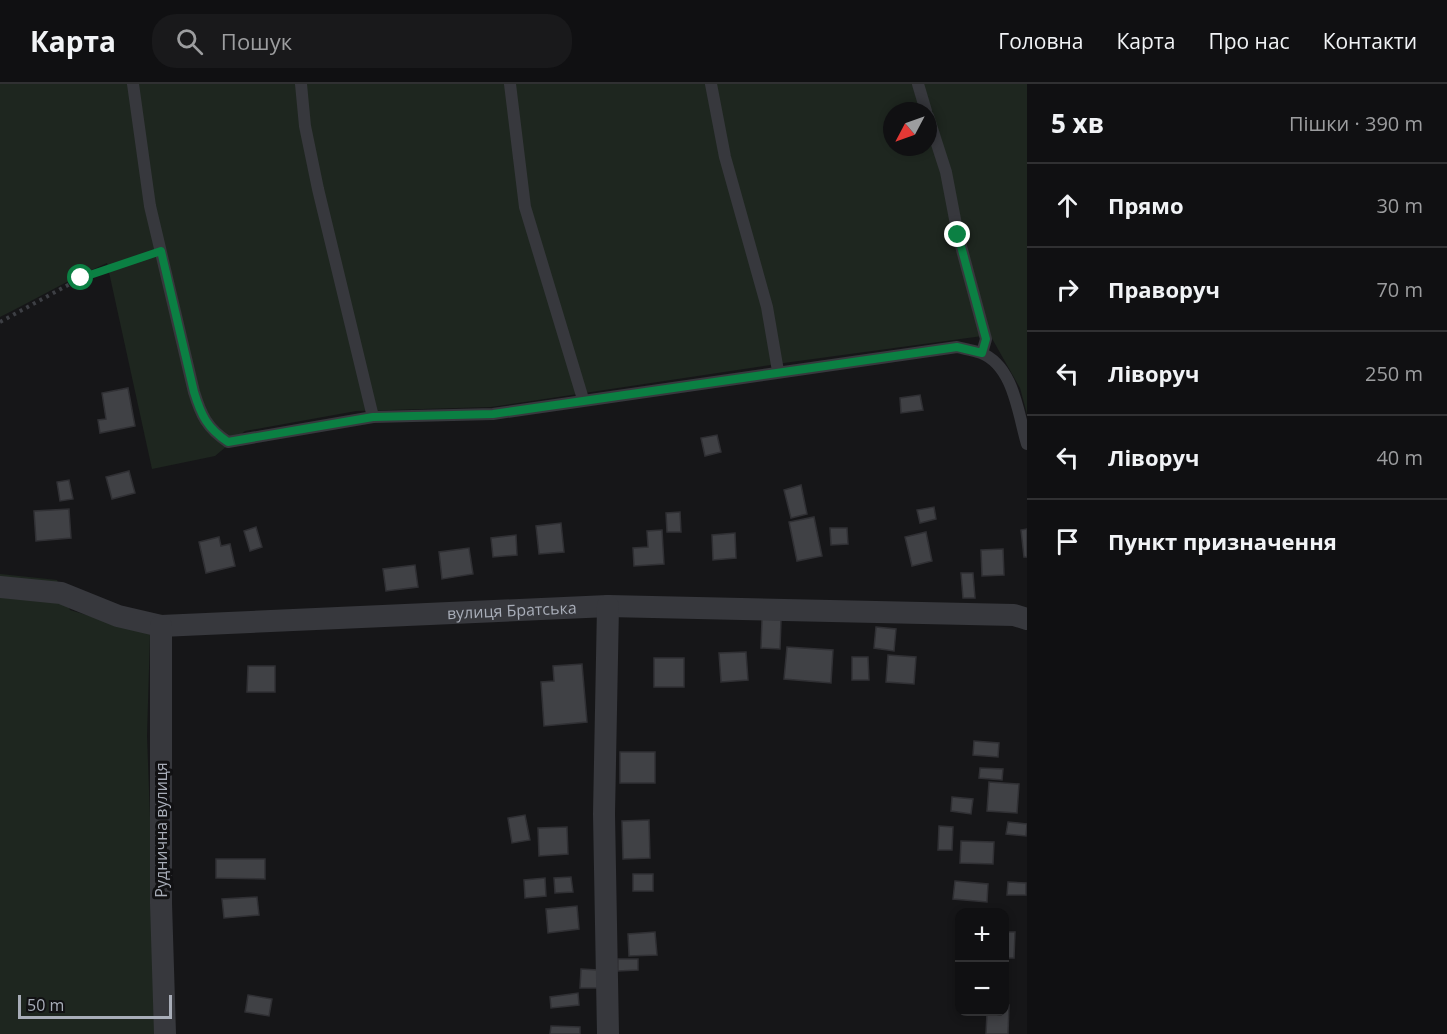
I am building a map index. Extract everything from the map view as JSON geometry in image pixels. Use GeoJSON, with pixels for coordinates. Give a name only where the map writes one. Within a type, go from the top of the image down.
{"type":"FeatureCollection","features":[{"type":"Feature","properties":{"kind":"street","name":"вулиця Братська"},"geometry":{"type":"LineString","coordinates":[[0,587],[61,593],[118,616],[161,626],[608,606],[1014,615],[1027,619]]}},
{"type":"Feature","properties":{"kind":"street"},"geometry":{"type":"LineString","coordinates":[[608,606],[604,814],[608,1034]]}},
{"type":"Feature","properties":{"kind":"street","name":"Руднична вулиця"},"geometry":{"type":"LineString","coordinates":[[161,626],[161,903],[165,1034]]}},
{"type":"Feature","properties":{"kind":"lane"},"geometry":{"type":"LineString","coordinates":[[133,84],[150,207],[194,392],[201,415],[214,433],[228,442],[373,417],[493,414],[583,399],[957,347],[982,353],[1000,366],[1011,388],[1027,444]]}},
{"type":"Feature","properties":{"kind":"lane"},"geometry":{"type":"LineString","coordinates":[[301,84],[305,126],[318,189],[373,417]]}},
{"type":"Feature","properties":{"kind":"lane"},"geometry":{"type":"LineString","coordinates":[[510,84],[525,207],[583,399]]}},
{"type":"Feature","properties":{"kind":"lane"},"geometry":{"type":"LineString","coordinates":[[711,84],[726,157],[766,307],[778,371]]}},
{"type":"Feature","properties":{"kind":"lane"},"geometry":{"type":"LineString","coordinates":[[918,84],[923,102]]}},
{"type":"Feature","properties":{"kind":"lane"},"geometry":{"type":"LineString","coordinates":[[937,146],[986,339],[982,353]]}},
{"type":"Feature","properties":{"kind":"path"},"geometry":{"type":"LineString","coordinates":[[0,322],[81,278],[161,251]]}},
{"type":"Feature","properties":{"kind":"shaded area"},"geometry":{"type":"Polygon","coordinates":[[[0,84],[1027,84],[1027,414],[1020,388],[990,335],[491,407],[356,411],[245,431],[215,456],[152,469],[107,263],[0,317],[0,84]]]}},
{"type":"Feature","properties":{"kind":"shaded area"},"geometry":{"type":"Polygon","coordinates":[[[0,574],[57,580],[70,610],[150,634],[147,736],[158,1034],[0,1034],[0,574]]]}},
{"type":"Feature","properties":{"kind":"building"},"geometry":{"type":"Polygon","coordinates":[[[128,388],[135,426],[100,433],[98,420],[106,419],[102,393],[128,388]]]}},
{"type":"Feature","properties":{"kind":"building"},"geometry":{"type":"Polygon","coordinates":[[[920,395],[923,410],[901,413],[900,398],[920,395]]]}},
{"type":"Feature","properties":{"kind":"building"},"geometry":{"type":"Polygon","coordinates":[[[717,435],[721,452],[705,456],[701,438],[717,435]]]}},
{"type":"Feature","properties":{"kind":"building"},"geometry":{"type":"Polygon","coordinates":[[[129,471],[135,493],[112,499],[106,477],[129,471]]]}},
{"type":"Feature","properties":{"kind":"building"},"geometry":{"type":"Polygon","coordinates":[[[69,480],[73,499],[60,501],[57,482],[69,480]]]}},
{"type":"Feature","properties":{"kind":"building"},"geometry":{"type":"Polygon","coordinates":[[[801,485],[807,514],[791,518],[784,490],[801,485]]]}},
{"type":"Feature","properties":{"kind":"building"},"geometry":{"type":"Polygon","coordinates":[[[934,507],[936,519],[920,523],[917,510],[934,507]]]}},
{"type":"Feature","properties":{"kind":"building"},"geometry":{"type":"Polygon","coordinates":[[[69,509],[71,538],[36,541],[34,511],[69,509]]]}},
{"type":"Feature","properties":{"kind":"building"},"geometry":{"type":"Polygon","coordinates":[[[680,512],[681,532],[667,532],[666,513],[680,512]]]}},
{"type":"Feature","properties":{"kind":"building"},"geometry":{"type":"Polygon","coordinates":[[[814,517],[822,556],[797,561],[789,522],[814,517]]]}},
{"type":"Feature","properties":{"kind":"building"},"geometry":{"type":"Polygon","coordinates":[[[561,523],[564,552],[539,554],[536,526],[561,523]]]}},
{"type":"Feature","properties":{"kind":"building"},"geometry":{"type":"Polygon","coordinates":[[[256,527],[262,547],[250,551],[244,531],[256,527]]]}},
{"type":"Feature","properties":{"kind":"building"},"geometry":{"type":"Polygon","coordinates":[[[830,528],[847,528],[848,544],[831,545],[830,528]]]}},
{"type":"Feature","properties":{"kind":"building"},"geometry":{"type":"Polygon","coordinates":[[[1027,529],[1027,557],[1024,557],[1021,530],[1027,529]]]}},
{"type":"Feature","properties":{"kind":"building"},"geometry":{"type":"Polygon","coordinates":[[[662,530],[664,564],[634,566],[633,548],[648,547],[647,531],[662,530]]]}},
{"type":"Feature","properties":{"kind":"building"},"geometry":{"type":"Polygon","coordinates":[[[926,532],[932,561],[912,566],[905,537],[926,532]]]}},
{"type":"Feature","properties":{"kind":"building"},"geometry":{"type":"Polygon","coordinates":[[[735,533],[736,558],[713,560],[712,535],[735,533]]]}},
{"type":"Feature","properties":{"kind":"building"},"geometry":{"type":"Polygon","coordinates":[[[516,535],[517,555],[493,557],[491,538],[516,535]]]}},
{"type":"Feature","properties":{"kind":"building"},"geometry":{"type":"Polygon","coordinates":[[[219,537],[221,546],[230,544],[235,566],[206,573],[199,542],[219,537]]]}},
{"type":"Feature","properties":{"kind":"building"},"geometry":{"type":"Polygon","coordinates":[[[469,548],[473,574],[442,579],[439,552],[469,548]]]}},
{"type":"Feature","properties":{"kind":"building"},"geometry":{"type":"Polygon","coordinates":[[[1003,549],[1004,575],[982,576],[981,550],[1003,549]]]}},
{"type":"Feature","properties":{"kind":"building"},"geometry":{"type":"Polygon","coordinates":[[[415,565],[418,587],[386,591],[383,569],[415,565]]]}},
{"type":"Feature","properties":{"kind":"building"},"geometry":{"type":"Polygon","coordinates":[[[961,573],[973,573],[975,598],[963,598],[961,573]]]}},
{"type":"Feature","properties":{"kind":"building"},"geometry":{"type":"Polygon","coordinates":[[[762,619],[781,620],[780,649],[761,648],[762,619]]]}},
{"type":"Feature","properties":{"kind":"building"},"geometry":{"type":"Polygon","coordinates":[[[876,627],[896,629],[894,651],[874,648],[876,627]]]}},
{"type":"Feature","properties":{"kind":"building"},"geometry":{"type":"Polygon","coordinates":[[[787,647],[833,650],[831,683],[784,679],[787,647]]]}},
{"type":"Feature","properties":{"kind":"building"},"geometry":{"type":"Polygon","coordinates":[[[746,652],[748,680],[721,682],[719,653],[746,652]]]}},
{"type":"Feature","properties":{"kind":"building"},"geometry":{"type":"Polygon","coordinates":[[[888,655],[916,657],[914,684],[886,682],[888,655]]]}},
{"type":"Feature","properties":{"kind":"building"},"geometry":{"type":"Polygon","coordinates":[[[852,657],[868,657],[869,680],[852,680],[852,657]]]}},
{"type":"Feature","properties":{"kind":"building"},"geometry":{"type":"Polygon","coordinates":[[[654,658],[684,658],[684,687],[654,687],[654,658]]]}},
{"type":"Feature","properties":{"kind":"building"},"geometry":{"type":"Polygon","coordinates":[[[582,664],[587,722],[544,726],[541,682],[554,681],[553,666],[582,664]]]}},
{"type":"Feature","properties":{"kind":"building"},"geometry":{"type":"Polygon","coordinates":[[[248,666],[275,666],[275,692],[247,692],[248,666]]]}},
{"type":"Feature","properties":{"kind":"building"},"geometry":{"type":"Polygon","coordinates":[[[974,741],[999,743],[998,757],[973,755],[974,741]]]}},
{"type":"Feature","properties":{"kind":"building"},"geometry":{"type":"Polygon","coordinates":[[[620,752],[655,752],[655,783],[620,783],[620,752]]]}},
{"type":"Feature","properties":{"kind":"building"},"geometry":{"type":"Polygon","coordinates":[[[980,768],[1003,769],[1002,780],[979,778],[980,768]]]}},
{"type":"Feature","properties":{"kind":"building"},"geometry":{"type":"Polygon","coordinates":[[[989,782],[1019,784],[1017,813],[987,811],[989,782]]]}},
{"type":"Feature","properties":{"kind":"building"},"geometry":{"type":"Polygon","coordinates":[[[952,797],[973,799],[971,814],[951,811],[952,797]]]}},
{"type":"Feature","properties":{"kind":"building"},"geometry":{"type":"Polygon","coordinates":[[[525,815],[530,840],[512,843],[508,818],[525,815]]]}},
{"type":"Feature","properties":{"kind":"building"},"geometry":{"type":"Polygon","coordinates":[[[649,820],[650,858],[623,859],[622,821],[649,820]]]}},
{"type":"Feature","properties":{"kind":"building"},"geometry":{"type":"Polygon","coordinates":[[[1008,822],[1027,824],[1026,836],[1006,834],[1008,822]]]}},
{"type":"Feature","properties":{"kind":"building"},"geometry":{"type":"Polygon","coordinates":[[[939,826],[953,827],[952,850],[938,850],[939,826]]]}},
{"type":"Feature","properties":{"kind":"building"},"geometry":{"type":"Polygon","coordinates":[[[567,827],[568,854],[539,856],[538,828],[567,827]]]}},
{"type":"Feature","properties":{"kind":"building"},"geometry":{"type":"Polygon","coordinates":[[[961,841],[994,842],[993,864],[960,863],[961,841]]]}},
{"type":"Feature","properties":{"kind":"building"},"geometry":{"type":"Polygon","coordinates":[[[216,859],[265,859],[265,879],[216,878],[216,859]]]}},
{"type":"Feature","properties":{"kind":"building"},"geometry":{"type":"Polygon","coordinates":[[[633,874],[653,874],[653,891],[633,891],[633,874]]]}},
{"type":"Feature","properties":{"kind":"building"},"geometry":{"type":"Polygon","coordinates":[[[571,877],[573,892],[555,893],[554,878],[571,877]]]}},
{"type":"Feature","properties":{"kind":"building"},"geometry":{"type":"Polygon","coordinates":[[[545,878],[546,896],[525,898],[524,880],[545,878]]]}},
{"type":"Feature","properties":{"kind":"building"},"geometry":{"type":"Polygon","coordinates":[[[955,881],[988,884],[987,902],[953,899],[955,881]]]}},
{"type":"Feature","properties":{"kind":"building"},"geometry":{"type":"Polygon","coordinates":[[[1008,882],[1026,883],[1026,895],[1007,895],[1008,882]]]}},
{"type":"Feature","properties":{"kind":"building"},"geometry":{"type":"Polygon","coordinates":[[[257,897],[259,915],[224,918],[222,899],[257,897]]]}},
{"type":"Feature","properties":{"kind":"building"},"geometry":{"type":"Polygon","coordinates":[[[577,906],[579,929],[548,933],[546,909],[577,906]]]}},
{"type":"Feature","properties":{"kind":"building"},"geometry":{"type":"Polygon","coordinates":[[[655,932],[657,955],[629,956],[628,934],[655,932]]]}},
{"type":"Feature","properties":{"kind":"building"},"geometry":{"type":"Polygon","coordinates":[[[1009,932],[1015,932],[1014,958],[1009,958],[1009,932]]]}},
{"type":"Feature","properties":{"kind":"building"},"geometry":{"type":"Polygon","coordinates":[[[618,959],[638,959],[638,970],[618,971],[618,959]]]}},
{"type":"Feature","properties":{"kind":"building"},"geometry":{"type":"Polygon","coordinates":[[[581,969],[598,970],[598,988],[580,988],[581,969]]]}},
{"type":"Feature","properties":{"kind":"building"},"geometry":{"type":"Polygon","coordinates":[[[578,993],[579,1005],[551,1008],[550,997],[578,993]]]}},
{"type":"Feature","properties":{"kind":"building"},"geometry":{"type":"Polygon","coordinates":[[[248,995],[272,999],[269,1016],[245,1012],[248,995]]]}},
{"type":"Feature","properties":{"kind":"building"},"geometry":{"type":"Polygon","coordinates":[[[987,1016],[1009,1016],[1008,1034],[986,1034],[987,1016]]]}},
{"type":"Feature","properties":{"kind":"building"},"geometry":{"type":"Polygon","coordinates":[[[551,1026],[580,1027],[580,1034],[550,1034],[551,1026]]]}},
{"type":"Feature","properties":{"kind":"route"},"geometry":{"type":"LineString","coordinates":[[81,278],[161,251],[201,415],[214,433],[228,442],[373,417],[493,414],[583,399],[957,347],[982,353],[986,339],[958,235]]}}]}
